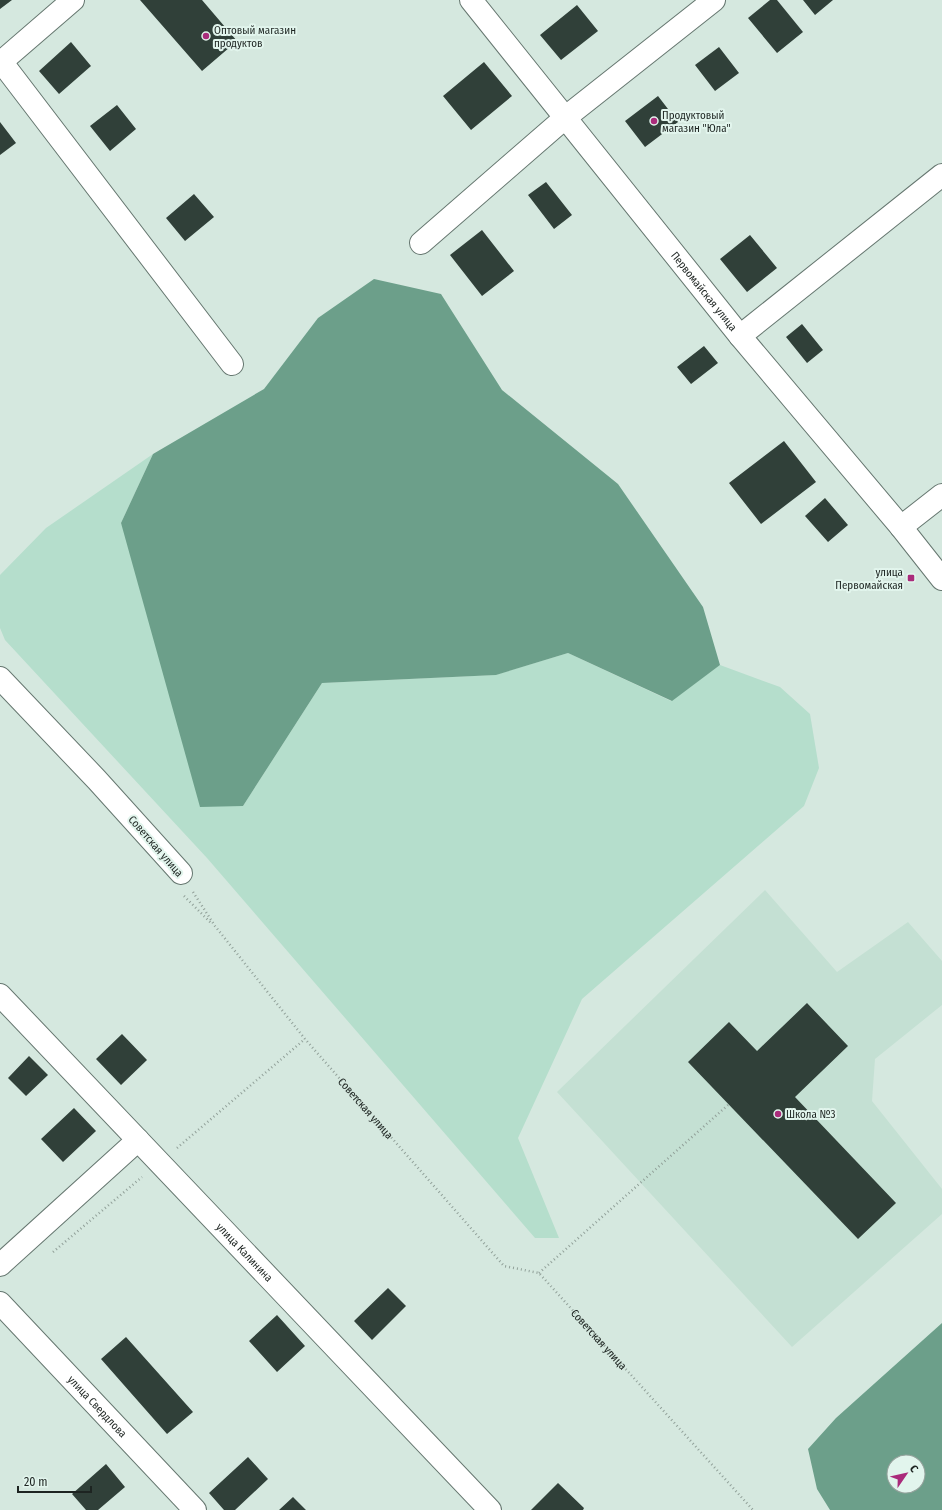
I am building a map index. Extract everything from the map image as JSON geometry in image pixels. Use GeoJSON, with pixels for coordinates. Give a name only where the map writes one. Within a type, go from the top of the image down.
{"type":"FeatureCollection","features":[{"type":"Feature","properties":{"kind":"street"},"geometry":{"type":"LineString","coordinates":[[73,0],[0,62],[232,364]]}},
{"type":"Feature","properties":{"kind":"street","name":"Первомайская улица"},"geometry":{"type":"LineString","coordinates":[[471,0],[740,336],[901,527],[942,579]]}},
{"type":"Feature","properties":{"kind":"street"},"geometry":{"type":"LineString","coordinates":[[421,243],[566,118],[714,0]]}},
{"type":"Feature","properties":{"kind":"street"},"geometry":{"type":"LineString","coordinates":[[740,336],[942,174]]}},
{"type":"Feature","properties":{"kind":"street"},"geometry":{"type":"LineString","coordinates":[[901,527],[942,495]]}},
{"type":"Feature","properties":{"kind":"street","name":"Советская улица"},"geometry":{"type":"LineString","coordinates":[[0,678],[97,780],[181,873]]}},
{"type":"Feature","properties":{"kind":"street","name":"улица Калинина"},"geometry":{"type":"LineString","coordinates":[[0,995],[490,1510]]}},
{"type":"Feature","properties":{"kind":"street"},"geometry":{"type":"LineString","coordinates":[[0,1265],[138,1140]]}},
{"type":"Feature","properties":{"kind":"street","name":"улица Свердлова"},"geometry":{"type":"LineString","coordinates":[[0,1303],[195,1510]]}},
{"type":"Feature","properties":{"kind":"path","name":"Советская улица"},"geometry":{"type":"LineString","coordinates":[[181,873],[215,926],[305,1039],[504,1266],[539,1273],[753,1510]]}},
{"type":"Feature","properties":{"kind":"path"},"geometry":{"type":"LineString","coordinates":[[539,1273],[728,1105]]}},
{"type":"Feature","properties":{"kind":"shaded area"},"geometry":{"type":"Polygon","coordinates":[[[374,279],[441,294],[502,390],[618,484],[703,607],[720,665],[672,701],[568,653],[496,675],[322,683],[243,806],[200,807],[121,523],[153,454],[264,389],[318,318],[374,279]]]}},
{"type":"Feature","properties":{"kind":"shaded area"},"geometry":{"type":"Polygon","coordinates":[[[153,454],[121,523],[243,806],[322,683],[495,675],[568,653],[671,701],[720,665],[780,687],[810,714],[819,768],[804,806],[582,999],[518,1138],[559,1238],[535,1238],[207,858],[5,640],[0,628],[0,575],[46,528],[153,454]]]}},
{"type":"Feature","properties":{"kind":"shaded area"},"geometry":{"type":"Polygon","coordinates":[[[765,890],[837,972],[908,922],[942,961],[942,1005],[875,1059],[872,1101],[942,1189],[942,1214],[792,1347],[557,1092],[765,890]]]}},
{"type":"Feature","properties":{"kind":"shaded area"},"geometry":{"type":"Polygon","coordinates":[[[942,1323],[942,1510],[830,1510],[817,1489],[808,1449],[836,1418],[942,1323]]]}},
{"type":"Feature","properties":{"kind":"building"},"geometry":{"type":"Polygon","coordinates":[[[0,0],[12,0],[0,9],[0,0]]]}},
{"type":"Feature","properties":{"kind":"building"},"geometry":{"type":"Polygon","coordinates":[[[140,0],[202,0],[237,41],[202,71],[140,0]]]}},
{"type":"Feature","properties":{"kind":"building"},"geometry":{"type":"Polygon","coordinates":[[[770,0],[777,0],[803,32],[777,53],[748,18],[770,0]]]}},
{"type":"Feature","properties":{"kind":"building"},"geometry":{"type":"Polygon","coordinates":[[[803,0],[833,0],[815,15],[803,0]]]}},
{"type":"Feature","properties":{"kind":"building"},"geometry":{"type":"Polygon","coordinates":[[[577,5],[598,31],[561,60],[540,35],[577,5]]]}},
{"type":"Feature","properties":{"kind":"building"},"geometry":{"type":"Polygon","coordinates":[[[71,42],[91,66],[59,94],[39,71],[71,42]]]}},
{"type":"Feature","properties":{"kind":"building"},"geometry":{"type":"Polygon","coordinates":[[[719,47],[739,73],[715,91],[695,65],[719,47]]]}},
{"type":"Feature","properties":{"kind":"building"},"geometry":{"type":"Polygon","coordinates":[[[484,62],[512,96],[471,130],[443,96],[484,62]]]}},
{"type":"Feature","properties":{"kind":"building"},"geometry":{"type":"Polygon","coordinates":[[[658,96],[678,122],[645,147],[625,121],[658,96]]]}},
{"type":"Feature","properties":{"kind":"building"},"geometry":{"type":"Polygon","coordinates":[[[117,105],[136,129],[110,151],[90,126],[117,105]]]}},
{"type":"Feature","properties":{"kind":"building"},"geometry":{"type":"Polygon","coordinates":[[[0,122],[16,143],[0,155],[0,122]]]}},
{"type":"Feature","properties":{"kind":"building"},"geometry":{"type":"Polygon","coordinates":[[[546,182],[572,215],[554,229],[528,195],[546,182]]]}},
{"type":"Feature","properties":{"kind":"building"},"geometry":{"type":"Polygon","coordinates":[[[194,194],[214,217],[185,241],[166,218],[194,194]]]}},
{"type":"Feature","properties":{"kind":"building"},"geometry":{"type":"Polygon","coordinates":[[[482,230],[514,271],[482,296],[450,255],[482,230]]]}},
{"type":"Feature","properties":{"kind":"building"},"geometry":{"type":"Polygon","coordinates":[[[750,235],[777,268],[747,292],[720,259],[750,235]]]}},
{"type":"Feature","properties":{"kind":"building"},"geometry":{"type":"Polygon","coordinates":[[[802,324],[823,350],[807,363],[786,337],[802,324]]]}},
{"type":"Feature","properties":{"kind":"building"},"geometry":{"type":"Polygon","coordinates":[[[704,346],[718,363],[691,384],[677,367],[704,346]]]}},
{"type":"Feature","properties":{"kind":"building"},"geometry":{"type":"Polygon","coordinates":[[[784,441],[816,482],[761,524],[729,483],[784,441]]]}},
{"type":"Feature","properties":{"kind":"building"},"geometry":{"type":"Polygon","coordinates":[[[825,498],[848,525],[828,542],[805,516],[825,498]]]}},
{"type":"Feature","properties":{"kind":"building"},"geometry":{"type":"Polygon","coordinates":[[[807,1003],[848,1046],[795,1097],[896,1203],[858,1239],[688,1062],[729,1022],[757,1051],[807,1003]]]}},
{"type":"Feature","properties":{"kind":"building"},"geometry":{"type":"Polygon","coordinates":[[[122,1034],[147,1060],[121,1085],[96,1059],[122,1034]]]}},
{"type":"Feature","properties":{"kind":"building"},"geometry":{"type":"Polygon","coordinates":[[[29,1056],[48,1075],[26,1096],[8,1078],[29,1056]]]}},
{"type":"Feature","properties":{"kind":"building"},"geometry":{"type":"Polygon","coordinates":[[[74,1108],[96,1131],[63,1162],[41,1139],[74,1108]]]}},
{"type":"Feature","properties":{"kind":"building"},"geometry":{"type":"Polygon","coordinates":[[[388,1288],[406,1306],[372,1340],[354,1321],[388,1288]]]}},
{"type":"Feature","properties":{"kind":"building"},"geometry":{"type":"Polygon","coordinates":[[[277,1315],[305,1346],[277,1372],[249,1341],[277,1315]]]}},
{"type":"Feature","properties":{"kind":"building"},"geometry":{"type":"Polygon","coordinates":[[[126,1337],[193,1412],[167,1434],[101,1359],[126,1337]]]}},
{"type":"Feature","properties":{"kind":"building"},"geometry":{"type":"Polygon","coordinates":[[[248,1457],[268,1479],[235,1510],[224,1510],[209,1493],[248,1457]]]}},
{"type":"Feature","properties":{"kind":"building"},"geometry":{"type":"Polygon","coordinates":[[[106,1464],[125,1487],[98,1510],[86,1510],[72,1494],[106,1464]]]}},
{"type":"Feature","properties":{"kind":"building"},"geometry":{"type":"Polygon","coordinates":[[[558,1483],[584,1508],[583,1510],[531,1510],[558,1483]]]}},
{"type":"Feature","properties":{"kind":"building"},"geometry":{"type":"Polygon","coordinates":[[[293,1497],[306,1510],[279,1510],[293,1497]]]}},
{"type":"Feature","properties":{"kind":"place","name":"Оптовый магазин продуктов"},"geometry":{"type":"Point","coordinates":[206,36]}},
{"type":"Feature","properties":{"kind":"place","name":"Продуктовый магазин \"Юла\""},"geometry":{"type":"Point","coordinates":[654,121]}},
{"type":"Feature","properties":{"kind":"place","name":"улица Первомайская"},"geometry":{"type":"Point","coordinates":[911,578]}},
{"type":"Feature","properties":{"kind":"place","name":"Школа №3"},"geometry":{"type":"Point","coordinates":[778,1114]}}]}
